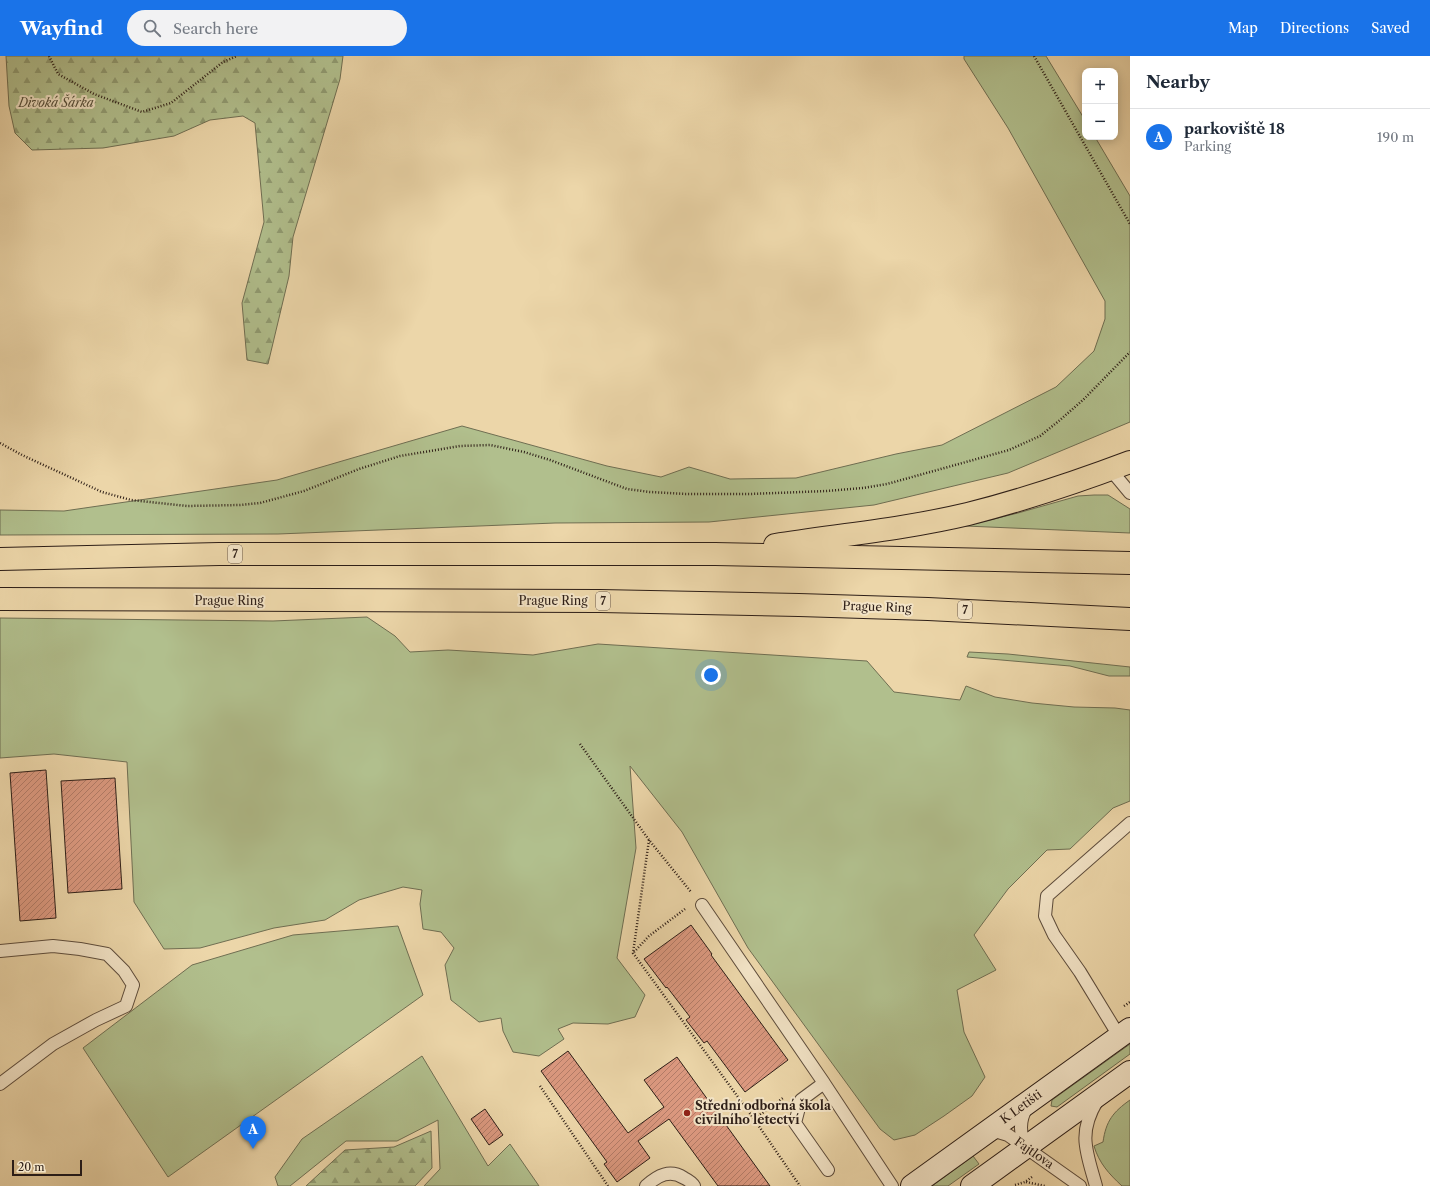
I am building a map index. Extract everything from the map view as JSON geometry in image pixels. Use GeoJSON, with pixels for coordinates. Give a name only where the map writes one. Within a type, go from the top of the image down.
{"type":"FeatureCollection","features":[{"type":"Feature","properties":{"kind":"highway","name":"7"},"geometry":{"type":"LineString","coordinates":[[0,559],[219,554],[715,554],[925,523],[968,514],[1026,497],[1130,462]]}},
{"type":"Feature","properties":{"kind":"highway"},"geometry":{"type":"LineString","coordinates":[[715,554],[1130,563]]}},
{"type":"Feature","properties":{"kind":"highway","name":"Prague Ring"},"geometry":{"type":"LineString","coordinates":[[0,599],[600,601],[791,604],[1130,619]]}},
{"type":"Feature","properties":{"kind":"main road","name":"K Letišti"},"geometry":{"type":"LineString","coordinates":[[912,1186],[1125,1032]]}},
{"type":"Feature","properties":{"kind":"main road"},"geometry":{"type":"LineString","coordinates":[[972,1186],[1130,1072]]}},
{"type":"Feature","properties":{"kind":"lane"},"geometry":{"type":"LineString","coordinates":[[1110,469],[1130,493]]}},
{"type":"Feature","properties":{"kind":"lane"},"geometry":{"type":"LineString","coordinates":[[1125,1032],[1054,935],[1045,916],[1048,896],[1130,823]]}},
{"type":"Feature","properties":{"kind":"lane"},"geometry":{"type":"LineString","coordinates":[[702,906],[824,1083],[892,1186]]}},
{"type":"Feature","properties":{"kind":"lane"},"geometry":{"type":"LineString","coordinates":[[0,951],[53,946],[107,954],[124,971],[133,985],[126,1006],[96,1020],[53,1044],[0,1084]]}},
{"type":"Feature","properties":{"kind":"lane"},"geometry":{"type":"LineString","coordinates":[[824,1083],[801,1100],[796,1123],[828,1170]]}},
{"type":"Feature","properties":{"kind":"lane"},"geometry":{"type":"LineString","coordinates":[[1096,1186],[1084,1142],[1085,1132],[1087,1120],[1092,1109],[1107,1088]]}},
{"type":"Feature","properties":{"kind":"lane"},"geometry":{"type":"LineString","coordinates":[[1026,1147],[1022,1138],[1021,1121],[1023,1113],[1031,1100]]}},
{"type":"Feature","properties":{"kind":"lane","name":"Fajtlova"},"geometry":{"type":"LineString","coordinates":[[983,1134],[992,1132],[1003,1133],[1026,1147],[1080,1186]]}},
{"type":"Feature","properties":{"kind":"lane"},"geometry":{"type":"LineString","coordinates":[[646,1186],[663,1174],[677,1173],[692,1182],[694,1186]]}},
{"type":"Feature","properties":{"kind":"path"},"geometry":{"type":"LineString","coordinates":[[50,56],[58,74],[94,94],[142,112],[171,103],[223,62],[237,56]]}},
{"type":"Feature","properties":{"kind":"path"},"geometry":{"type":"LineString","coordinates":[[1034,56],[1130,224]]}},
{"type":"Feature","properties":{"kind":"path"},"geometry":{"type":"LineString","coordinates":[[0,443],[22,455],[102,492],[131,500],[187,506],[260,503],[304,491],[359,469],[400,456],[460,446],[490,445],[524,452],[550,460],[627,489],[686,494],[750,494],[827,491],[887,484],[1009,450],[1040,436],[1084,399],[1130,352]]}},
{"type":"Feature","properties":{"kind":"path"},"geometry":{"type":"LineString","coordinates":[[580,744],[649,840],[702,906]]}},
{"type":"Feature","properties":{"kind":"path"},"geometry":{"type":"LineString","coordinates":[[649,840],[633,953],[754,1119],[800,1186]]}},
{"type":"Feature","properties":{"kind":"path"},"geometry":{"type":"LineString","coordinates":[[633,953],[649,936],[680,912],[692,905],[702,906]]}},
{"type":"Feature","properties":{"kind":"path"},"geometry":{"type":"LineString","coordinates":[[540,1086],[608,1186]]}},
{"type":"Feature","properties":{"kind":"path"},"geometry":{"type":"LineString","coordinates":[[754,1119],[791,1092],[801,1100]]}},
{"type":"Feature","properties":{"kind":"path"},"geometry":{"type":"LineString","coordinates":[[1010,1186],[1025,1182],[1032,1177]]}},
{"type":"Feature","properties":{"kind":"path"},"geometry":{"type":"LineString","coordinates":[[1025,1182],[1045,1186]]}},
{"type":"Feature","properties":{"kind":"green space","name":"Divoká Šárka"},"geometry":{"type":"Polygon","coordinates":[[[6,56],[343,56],[340,79],[293,237],[289,276],[268,364],[247,360],[242,303],[264,222],[255,123],[243,116],[210,120],[174,136],[103,148],[32,150],[15,133],[9,106],[6,56]]]}},
{"type":"Feature","properties":{"kind":"green space"},"geometry":{"type":"Polygon","coordinates":[[[964,56],[1046,56],[1082,115],[1082,140],[1097,140],[1130,196],[1130,422],[1008,473],[874,505],[709,522],[555,523],[278,534],[0,535],[0,510],[64,511],[277,480],[462,426],[607,466],[661,477],[689,467],[730,479],[796,478],[896,454],[942,445],[1056,387],[1094,351],[1105,319],[1105,301],[1008,128],[964,59],[964,56]]]}},
{"type":"Feature","properties":{"kind":"green space"},"geometry":{"type":"Polygon","coordinates":[[[1108,495],[1130,509],[1130,533],[965,526],[1078,496],[1108,495]]]}},
{"type":"Feature","properties":{"kind":"green space"},"geometry":{"type":"Polygon","coordinates":[[[367,617],[395,636],[410,652],[448,650],[533,655],[598,644],[867,661],[894,692],[960,700],[966,686],[995,697],[1032,703],[1130,710],[1130,801],[1113,808],[1070,849],[1047,850],[1008,889],[974,935],[996,970],[957,990],[964,1032],[985,1077],[972,1096],[944,1116],[915,1135],[894,1140],[880,1129],[748,948],[682,832],[630,766],[636,848],[617,958],[645,995],[635,1017],[608,1024],[573,1023],[558,1029],[564,1039],[539,1056],[513,1052],[503,1031],[501,1018],[479,1022],[451,1000],[445,965],[454,948],[441,932],[423,929],[420,904],[422,890],[403,887],[359,900],[325,920],[274,928],[200,948],[164,949],[134,902],[127,762],[54,754],[0,758],[0,618],[273,621],[367,617]]]}},
{"type":"Feature","properties":{"kind":"green space"},"geometry":{"type":"Polygon","coordinates":[[[969,652],[1008,654],[1130,667],[1130,676],[1109,676],[1070,666],[967,657],[969,652]]]}},
{"type":"Feature","properties":{"kind":"green space"},"geometry":{"type":"Polygon","coordinates":[[[398,926],[423,995],[168,1177],[83,1048],[192,965],[293,935],[398,926]]]}},
{"type":"Feature","properties":{"kind":"green space"},"geometry":{"type":"Polygon","coordinates":[[[1130,1044],[1130,1054],[1057,1107],[1051,1106],[1052,1100],[1130,1044]]]}},
{"type":"Feature","properties":{"kind":"green space"},"geometry":{"type":"Polygon","coordinates":[[[422,1056],[488,1166],[510,1144],[539,1186],[424,1186],[440,1169],[438,1120],[397,1141],[346,1141],[290,1186],[278,1186],[275,1177],[302,1139],[422,1056]]]}},
{"type":"Feature","properties":{"kind":"green space"},"geometry":{"type":"Polygon","coordinates":[[[1130,1100],[1130,1186],[1122,1186],[1105,1168],[1094,1146],[1103,1142],[1106,1128],[1111,1118],[1130,1100]]]}},
{"type":"Feature","properties":{"kind":"green space"},"geometry":{"type":"Polygon","coordinates":[[[431,1131],[432,1168],[415,1186],[306,1186],[345,1150],[394,1147],[431,1131]]]}},
{"type":"Feature","properties":{"kind":"green space"},"geometry":{"type":"Polygon","coordinates":[[[973,1156],[979,1164],[948,1186],[932,1186],[973,1156]]]}},
{"type":"Feature","properties":{"kind":"building"},"geometry":{"type":"Polygon","coordinates":[[[46,770],[56,918],[20,921],[10,773],[46,770]]]}},
{"type":"Feature","properties":{"kind":"building"},"geometry":{"type":"Polygon","coordinates":[[[115,778],[122,889],[68,893],[61,781],[115,778]]]}},
{"type":"Feature","properties":{"kind":"building"},"geometry":{"type":"Polygon","coordinates":[[[691,925],[712,954],[711,955],[788,1060],[745,1092],[707,1041],[704,1043],[686,1020],[690,1017],[644,959],[691,925]]]}},
{"type":"Feature","properties":{"kind":"building","name":"Střední odborná škola civilního letectví"},"geometry":{"type":"Polygon","coordinates":[[[568,1051],[628,1133],[664,1107],[644,1080],[677,1057],[770,1186],[718,1186],[669,1119],[638,1141],[650,1158],[617,1182],[604,1164],[607,1162],[541,1071],[568,1051]]]}},
{"type":"Feature","properties":{"kind":"building"},"geometry":{"type":"Polygon","coordinates":[[[485,1109],[503,1135],[489,1145],[471,1119],[485,1109]]]}},
{"type":"Feature","properties":{"kind":"place","name":"Střední odborná škola civilního letectví"},"geometry":{"type":"Point","coordinates":[687,1113]}},
{"type":"Feature","properties":{"kind":"place","name":"parkoviště 18"},"geometry":{"type":"Point","coordinates":[253,1149]}}]}
